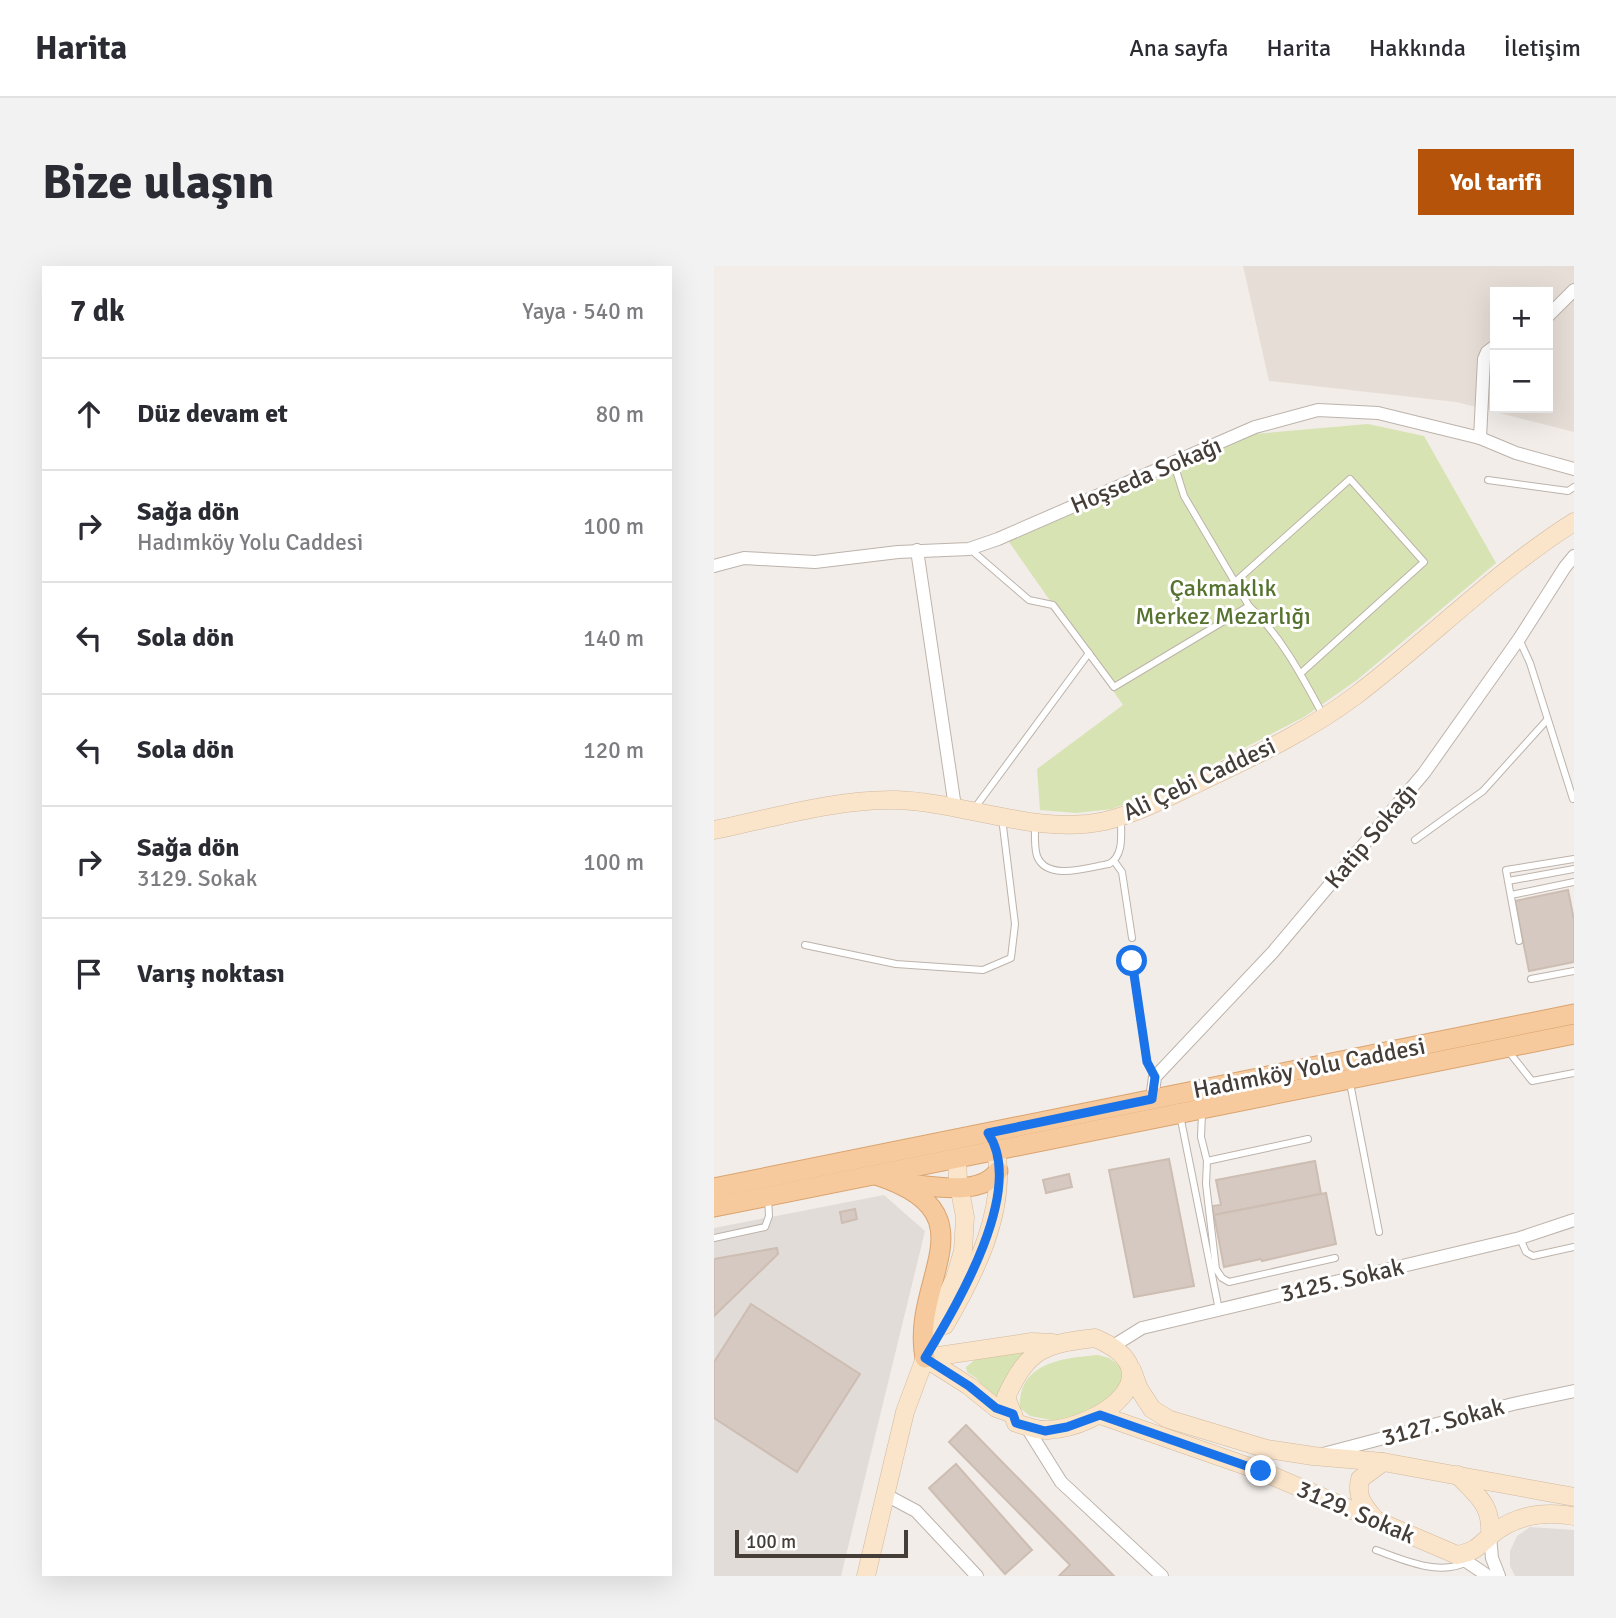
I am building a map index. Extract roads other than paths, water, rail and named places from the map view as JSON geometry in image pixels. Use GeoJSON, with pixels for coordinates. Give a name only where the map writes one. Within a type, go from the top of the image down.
{"type":"FeatureCollection","features":[{"type":"Feature","properties":{"kind":"main road","name":"Hadımköy Yolu Caddesi"},"geometry":{"type":"LineString","coordinates":[[714,1188],[1574,1014]]}},
{"type":"Feature","properties":{"kind":"main road","name":"Hadımköy Yolu Caddesi"},"geometry":{"type":"LineString","coordinates":[[714,1207],[1574,1034]]}},
{"type":"Feature","properties":{"kind":"main road"},"geometry":{"type":"LineString","coordinates":[[957,1159],[964,1143],[980,1134],[996,1151]]}},
{"type":"Feature","properties":{"kind":"main road"},"geometry":{"type":"LineString","coordinates":[[875,1174],[899,1182],[960,1187],[984,1184],[998,1171]]}},
{"type":"Feature","properties":{"kind":"main road"},"geometry":{"type":"LineString","coordinates":[[899,1182],[933,1207],[941,1230],[940,1255],[924,1329],[925,1358]]}},
{"type":"Feature","properties":{"kind":"street"},"geometry":{"type":"LineString","coordinates":[[1553,311],[1574,290]]}},
{"type":"Feature","properties":{"kind":"street"},"geometry":{"type":"LineString","coordinates":[[1480,438],[1484,359],[1490,350]]}},
{"type":"Feature","properties":{"kind":"street","name":"Hoşseda Sokağı"},"geometry":{"type":"LineString","coordinates":[[714,566],[744,558],[815,562],[917,550],[969,549],[1174,464],[1255,427],[1318,410],[1378,413],[1480,438],[1516,453],[1574,469]]}},
{"type":"Feature","properties":{"kind":"street","name":"Ali Çebi Caddesi"},"geometry":{"type":"LineString","coordinates":[[714,830],[807,810],[894,800],[1062,823],[1089,822],[1135,812],[1255,756],[1324,717],[1355,695],[1447,618],[1574,522]]}},
{"type":"Feature","properties":{"kind":"street"},"geometry":{"type":"LineString","coordinates":[[917,550],[964,809]]}},
{"type":"Feature","properties":{"kind":"street","name":"Katip Sokağı"},"geometry":{"type":"LineString","coordinates":[[1155,1077],[1273,952],[1424,773],[1520,639],[1574,556]]}},
{"type":"Feature","properties":{"kind":"street"},"geometry":{"type":"LineString","coordinates":[[1152,1099],[1155,1077]]}},
{"type":"Feature","properties":{"kind":"street"},"geometry":{"type":"LineString","coordinates":[[925,1358],[952,1313],[979,1256],[993,1214],[998,1171],[996,1151]]}},
{"type":"Feature","properties":{"kind":"street"},"geometry":{"type":"LineString","coordinates":[[866,1576],[905,1412],[934,1325],[963,1251],[965,1217],[957,1159]]}},
{"type":"Feature","properties":{"kind":"street","name":"3125. Sokak"},"geometry":{"type":"LineString","coordinates":[[1113,1346],[1142,1328],[1520,1238],[1574,1220]]}},
{"type":"Feature","properties":{"kind":"street"},"geometry":{"type":"LineString","coordinates":[[925,1358],[1032,1342],[1053,1343],[1096,1338],[1124,1354],[1139,1389],[1152,1409],[1168,1419],[1267,1449],[1383,1462],[1574,1497]]}},
{"type":"Feature","properties":{"kind":"street"},"geometry":{"type":"LineString","coordinates":[[1053,1343],[1029,1359],[1006,1397],[1061,1482],[1162,1576]]}},
{"type":"Feature","properties":{"kind":"street"},"geometry":{"type":"LineString","coordinates":[[925,1358],[969,1386],[996,1408],[1045,1431],[1067,1427],[1100,1415],[1128,1390],[1132,1370]]}},
{"type":"Feature","properties":{"kind":"street","name":"3127. Sokak"},"geometry":{"type":"LineString","coordinates":[[1313,1456],[1513,1404],[1574,1391]]}},
{"type":"Feature","properties":{"kind":"street","name":"3129. Sokak"},"geometry":{"type":"LineString","coordinates":[[1100,1415],[1261,1471],[1462,1559],[1486,1575]]}},
{"type":"Feature","properties":{"kind":"street"},"geometry":{"type":"LineString","coordinates":[[1376,1520],[1360,1503],[1357,1489],[1360,1479],[1383,1462]]}},
{"type":"Feature","properties":{"kind":"street"},"geometry":{"type":"LineString","coordinates":[[1458,1475],[1489,1511],[1492,1558],[1499,1576]]}},
{"type":"Feature","properties":{"kind":"street"},"geometry":{"type":"LineString","coordinates":[[886,1494],[916,1511],[977,1576]]}},
{"type":"Feature","properties":{"kind":"street"},"geometry":{"type":"LineString","coordinates":[[1462,1559],[1508,1524],[1530,1514],[1574,1516]]}},
{"type":"Feature","properties":{"kind":"lane"},"geometry":{"type":"LineString","coordinates":[[1174,464],[1184,496],[1249,606],[1264,620],[1301,673],[1324,717]]}},
{"type":"Feature","properties":{"kind":"lane"},"geometry":{"type":"LineString","coordinates":[[1235,582],[1350,480],[1424,562],[1301,673]]}},
{"type":"Feature","properties":{"kind":"lane"},"geometry":{"type":"LineString","coordinates":[[1488,480],[1567,491],[1574,487]]}},
{"type":"Feature","properties":{"kind":"lane"},"geometry":{"type":"LineString","coordinates":[[969,549],[1029,600],[1053,605],[1114,687],[1249,606]]}},
{"type":"Feature","properties":{"kind":"lane"},"geometry":{"type":"LineString","coordinates":[[1520,639],[1573,799]]}},
{"type":"Feature","properties":{"kind":"lane"},"geometry":{"type":"LineString","coordinates":[[964,809],[1089,653]]}},
{"type":"Feature","properties":{"kind":"lane"},"geometry":{"type":"LineString","coordinates":[[1415,841],[1483,791],[1547,720]]}},
{"type":"Feature","properties":{"kind":"lane"},"geometry":{"type":"LineString","coordinates":[[805,945],[896,964],[983,970],[1011,958],[1016,924],[1002,816]]}},
{"type":"Feature","properties":{"kind":"lane"},"geometry":{"type":"LineString","coordinates":[[1035,821],[1037,856],[1044,867],[1055,872],[1115,861],[1119,854],[1121,816]]}},
{"type":"Feature","properties":{"kind":"lane"},"geometry":{"type":"LineString","coordinates":[[1519,941],[1506,870],[1574,859]]}},
{"type":"Feature","properties":{"kind":"lane"},"geometry":{"type":"LineString","coordinates":[[1115,861],[1122,872],[1132,938]]}},
{"type":"Feature","properties":{"kind":"lane"},"geometry":{"type":"LineString","coordinates":[[1508,881],[1574,869]]}},
{"type":"Feature","properties":{"kind":"lane"},"geometry":{"type":"LineString","coordinates":[[1511,895],[1574,882]]}},
{"type":"Feature","properties":{"kind":"lane"},"geometry":{"type":"LineString","coordinates":[[1132,961],[1147,1062],[1155,1077]]}},
{"type":"Feature","properties":{"kind":"lane"},"geometry":{"type":"LineString","coordinates":[[1531,979],[1574,971]]}},
{"type":"Feature","properties":{"kind":"lane"},"geometry":{"type":"LineString","coordinates":[[1506,1048],[1532,1081],[1574,1073]]}},
{"type":"Feature","properties":{"kind":"lane"},"geometry":{"type":"LineString","coordinates":[[1349,1079],[1379,1232]]}},
{"type":"Feature","properties":{"kind":"lane"},"geometry":{"type":"LineString","coordinates":[[1202,1108],[1201,1137],[1207,1161],[1206,1184],[1216,1269],[1222,1278],[1229,1282],[1335,1258]]}},
{"type":"Feature","properties":{"kind":"lane"},"geometry":{"type":"LineString","coordinates":[[1180,1113],[1219,1310]]}},
{"type":"Feature","properties":{"kind":"lane"},"geometry":{"type":"LineString","coordinates":[[1207,1161],[1308,1139]]}},
{"type":"Feature","properties":{"kind":"lane"},"geometry":{"type":"LineString","coordinates":[[714,1238],[765,1227],[769,1216],[768,1196]]}},
{"type":"Feature","properties":{"kind":"lane"},"geometry":{"type":"LineString","coordinates":[[1520,1238],[1526,1252],[1533,1256],[1574,1247]]}},
{"type":"Feature","properties":{"kind":"lane"},"geometry":{"type":"LineString","coordinates":[[1376,1550],[1437,1574],[1460,1569],[1462,1559]]}},
{"type":"Feature","properties":{"kind":"park label","name":"Çakmaklık Merkez Mezarlığı"},"geometry":{"type":"Point","coordinates":[1223,602]}}]}
